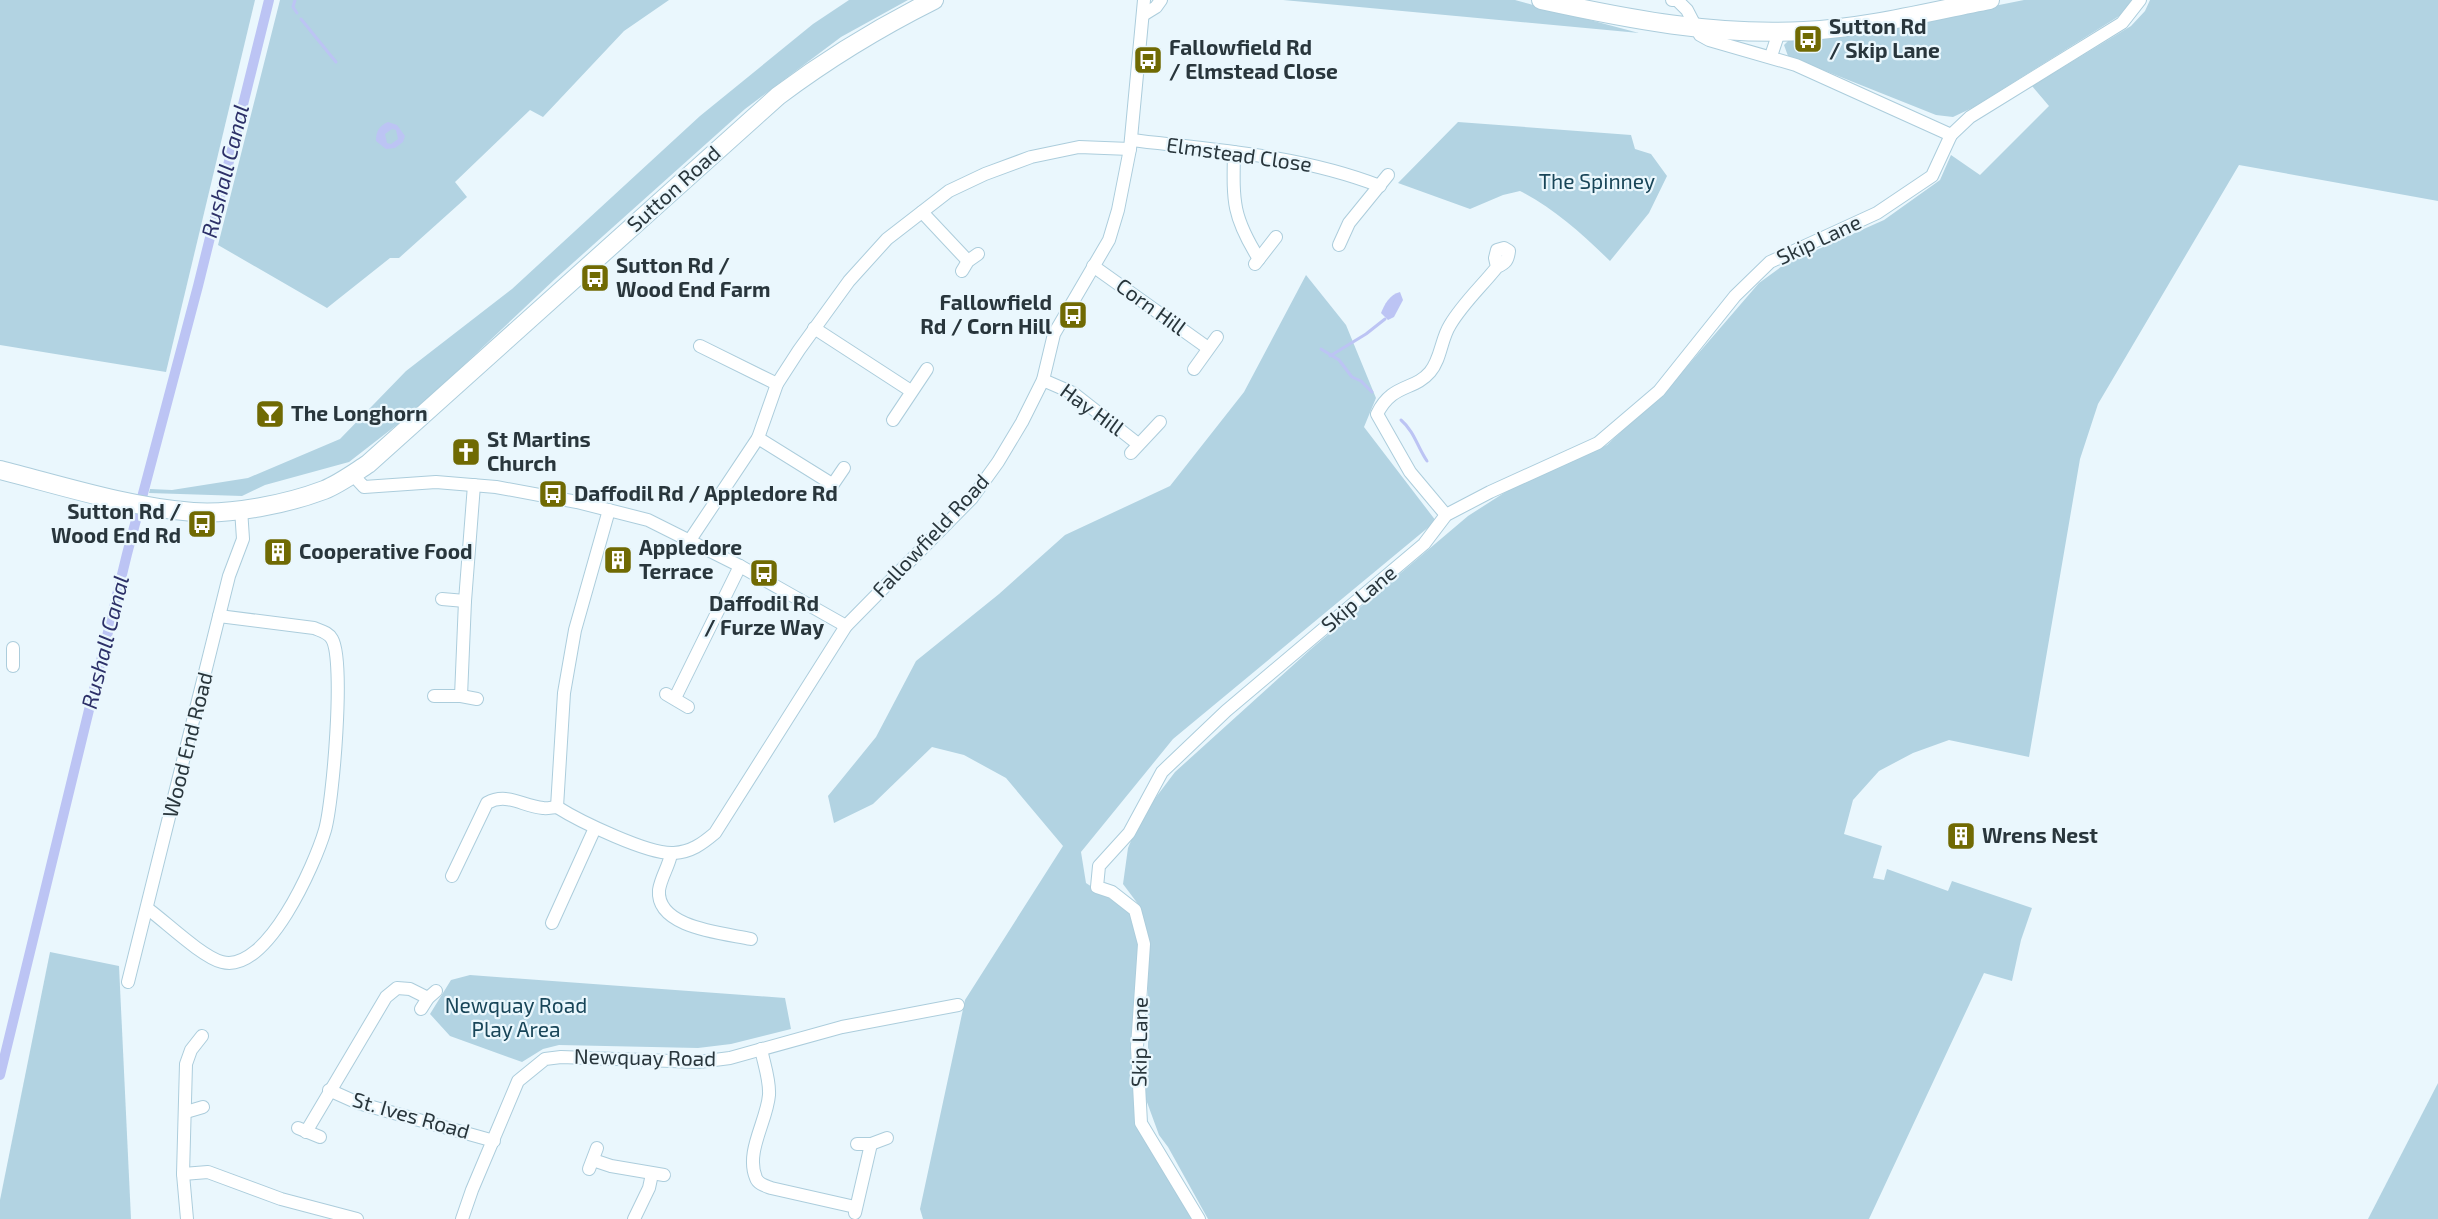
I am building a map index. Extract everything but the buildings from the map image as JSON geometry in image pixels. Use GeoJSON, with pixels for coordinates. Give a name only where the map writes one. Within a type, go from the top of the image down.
{"type":"FeatureCollection","features":[{"type":"Feature","properties":{"kind":"main road","name":"Sutton Road"},"geometry":{"type":"LineString","coordinates":[[0,470],[120,500],[195,513],[241,509],[326,489],[368,464],[778,96],[844,48],[934,0]]}},
{"type":"Feature","properties":{"kind":"main road"},"geometry":{"type":"LineString","coordinates":[[1541,0],[1572,3],[1647,22],[1698,28],[1779,32],[1847,27],[1989,0]]}},
{"type":"Feature","properties":{"kind":"street","name":"Fallowfield Road"},"geometry":{"type":"LineString","coordinates":[[671,854],[697,848],[715,833],[846,626],[972,498],[1022,422],[1043,380],[1054,334],[1109,240],[1125,180],[1131,145],[1144,0]]}},
{"type":"Feature","properties":{"kind":"street"},"geometry":{"type":"LineString","coordinates":[[1143,15],[1155,8],[1161,0]]}},
{"type":"Feature","properties":{"kind":"street"},"geometry":{"type":"LineString","coordinates":[[1672,0],[1677,0],[1687,10],[1700,35],[1709,40],[1772,56],[1796,65],[1951,135]]}},
{"type":"Feature","properties":{"kind":"street","name":"Skip Lane"},"geometry":{"type":"LineString","coordinates":[[1199,1219],[1141,1123],[1137,1047],[1144,944],[1135,910],[1112,892],[1097,887],[1099,866],[1129,833],[1162,772],[1226,711],[1424,544],[1446,515],[1490,492],[1598,443],[1659,391],[1735,296],[1770,262],[1877,213],[1932,176],[1951,135],[1970,117],[2122,22],[2140,0]]}},
{"type":"Feature","properties":{"kind":"street"},"geometry":{"type":"LineString","coordinates":[[1772,56],[1779,32]]}},
{"type":"Feature","properties":{"kind":"street","name":"Elmstead Close"},"geometry":{"type":"LineString","coordinates":[[690,540],[758,438],[777,384],[814,328],[849,281],[887,239],[949,191],[985,174],[1031,157],[1080,147],[1131,145],[1279,157],[1318,166],[1380,186]]}},
{"type":"Feature","properties":{"kind":"street"},"geometry":{"type":"LineString","coordinates":[[1234,153],[1233,203],[1243,234],[1257,262],[1276,237]]}},
{"type":"Feature","properties":{"kind":"street"},"geometry":{"type":"LineString","coordinates":[[1339,245],[1349,223],[1388,175]]}},
{"type":"Feature","properties":{"kind":"street"},"geometry":{"type":"LineString","coordinates":[[922,212],[969,262]]}},
{"type":"Feature","properties":{"kind":"street","name":"Corn Hill"},"geometry":{"type":"LineString","coordinates":[[1093,266],[1208,348]]}},
{"type":"Feature","properties":{"kind":"street"},"geometry":{"type":"LineString","coordinates":[[1446,515],[1410,472],[1377,414],[1389,396],[1429,374],[1449,326],[1473,293],[1497,267]]}},
{"type":"Feature","properties":{"kind":"street"},"geometry":{"type":"LineString","coordinates":[[814,328],[911,391]]}},
{"type":"Feature","properties":{"kind":"street","name":"Corn Hill"},"geometry":{"type":"LineString","coordinates":[[1194,369],[1217,337]]}},
{"type":"Feature","properties":{"kind":"street"},"geometry":{"type":"LineString","coordinates":[[697,345],[777,384]]}},
{"type":"Feature","properties":{"kind":"street"},"geometry":{"type":"LineString","coordinates":[[893,420],[927,369]]}},
{"type":"Feature","properties":{"kind":"street","name":"Hay Hill"},"geometry":{"type":"LineString","coordinates":[[1043,380],[1073,393],[1135,449],[1160,422]]}},
{"type":"Feature","properties":{"kind":"street"},"geometry":{"type":"LineString","coordinates":[[758,438],[830,488],[844,468]]}},
{"type":"Feature","properties":{"kind":"street"},"geometry":{"type":"LineString","coordinates":[[352,474],[364,487],[409,483],[474,485],[520,491],[648,520],[740,566],[846,626]]}},
{"type":"Feature","properties":{"kind":"street"},"geometry":{"type":"LineString","coordinates":[[461,696],[465,601],[474,485]]}},
{"type":"Feature","properties":{"kind":"street","name":"Wood End Road"},"geometry":{"type":"LineString","coordinates":[[129,982],[229,576],[243,539],[241,509]]}},
{"type":"Feature","properties":{"kind":"street"},"geometry":{"type":"LineString","coordinates":[[557,807],[564,693],[574,630],[609,510]]}},
{"type":"Feature","properties":{"kind":"street"},"geometry":{"type":"LineString","coordinates":[[688,707],[671,696],[740,566]]}},
{"type":"Feature","properties":{"kind":"street"},"geometry":{"type":"LineString","coordinates":[[442,599],[465,601]]}},
{"type":"Feature","properties":{"kind":"street"},"geometry":{"type":"LineString","coordinates":[[148,909],[208,955],[223,963],[250,958],[267,941],[286,915],[312,866],[325,829],[332,788],[336,732],[337,661],[334,642],[328,633],[314,628],[219,616]]}},
{"type":"Feature","properties":{"kind":"street"},"geometry":{"type":"LineString","coordinates":[[434,696],[461,696],[477,699]]}},
{"type":"Feature","properties":{"kind":"street"},"geometry":{"type":"LineString","coordinates":[[452,876],[464,866],[487,803],[495,798],[508,798],[544,808],[557,807],[595,828],[656,851],[671,854],[659,892],[664,909],[671,917],[683,923],[753,938]]}},
{"type":"Feature","properties":{"kind":"street"},"geometry":{"type":"LineString","coordinates":[[552,922],[595,828]]}},
{"type":"Feature","properties":{"kind":"street"},"geometry":{"type":"LineString","coordinates":[[560,907],[572,915]]}},
{"type":"Feature","properties":{"kind":"street","name":"St. Ives Road"},"geometry":{"type":"LineString","coordinates":[[320,1137],[302,1130],[386,997],[397,988],[410,989],[429,999]]}},
{"type":"Feature","properties":{"kind":"street","name":"Newquay Road"},"geometry":{"type":"LineString","coordinates":[[462,1219],[518,1081],[545,1059],[561,1057],[699,1062],[730,1058],[842,1027],[958,1005]]}},
{"type":"Feature","properties":{"kind":"street"},"geometry":{"type":"LineString","coordinates":[[187,1219],[183,1174],[187,1058],[201,1036]]}},
{"type":"Feature","properties":{"kind":"street"},"geometry":{"type":"LineString","coordinates":[[761,1049],[769,1096],[753,1155],[756,1178],[760,1183],[771,1188],[855,1210],[871,1144]]}},
{"type":"Feature","properties":{"kind":"street","name":"St. Ives Road"},"geometry":{"type":"LineString","coordinates":[[329,1090],[358,1103],[494,1141]]}},
{"type":"Feature","properties":{"kind":"street"},"geometry":{"type":"LineString","coordinates":[[186,1112],[203,1107]]}},
{"type":"Feature","properties":{"kind":"street"},"geometry":{"type":"LineString","coordinates":[[857,1143],[871,1144],[887,1138]]}},
{"type":"Feature","properties":{"kind":"street"},"geometry":{"type":"LineString","coordinates":[[593,1159],[658,1175],[634,1219]]}},
{"type":"Feature","properties":{"kind":"street"},"geometry":{"type":"LineString","coordinates":[[183,1174],[208,1172],[309,1214],[357,1219]]}},
{"type":"Feature","properties":{"kind":"green space"},"geometry":{"type":"Polygon","coordinates":[[[0,0],[255,0],[166,372],[0,345],[0,0]]]}},
{"type":"Feature","properties":{"kind":"green space"},"geometry":{"type":"Polygon","coordinates":[[[280,0],[669,0],[624,31],[543,117],[530,110],[455,182],[467,197],[399,258],[390,258],[327,308],[218,245],[280,0]]]}},
{"type":"Feature","properties":{"kind":"green space"},"geometry":{"type":"Polygon","coordinates":[[[849,0],[908,0],[841,37],[745,109],[555,279],[416,410],[349,462],[265,485],[242,496],[149,493],[150,489],[172,490],[248,478],[340,439],[406,371],[512,289],[700,116],[813,24],[849,0]]]}},
{"type":"Feature","properties":{"kind":"green space"},"geometry":{"type":"Polygon","coordinates":[[[1283,0],[1515,0],[1639,33],[1316,3],[1283,0]]]}},
{"type":"Feature","properties":{"kind":"green space"},"geometry":{"type":"Polygon","coordinates":[[[2024,0],[2133,0],[2124,13],[1974,107],[1953,117],[1936,115],[1788,56],[1784,45],[1790,39],[1909,23],[2024,0]]]}},
{"type":"Feature","properties":{"kind":"green space"},"geometry":{"type":"Polygon","coordinates":[[[2150,0],[2438,0],[2438,201],[2239,165],[2098,404],[2080,459],[2029,757],[1949,740],[1913,753],[1879,771],[1853,800],[1844,834],[1882,846],[1873,878],[1884,880],[1887,869],[1948,891],[1952,881],[2032,908],[2021,940],[2012,981],[1984,973],[1869,1219],[1208,1219],[1159,1135],[1140,1083],[1148,1048],[1148,948],[1141,908],[1123,884],[1128,848],[1141,817],[1175,772],[1311,649],[1468,516],[1507,491],[1607,445],[1671,385],[1759,283],[1785,264],[1884,220],[1940,180],[1951,155],[1980,175],[2049,106],[2032,86],[2131,26],[2145,11],[2150,0]]]}},
{"type":"Feature","properties":{"kind":"green space","name":"The Spinney"},"geometry":{"type":"Polygon","coordinates":[[[1458,122],[1631,135],[1635,149],[1651,154],[1667,176],[1649,213],[1610,261],[1556,214],[1520,191],[1503,195],[1470,209],[1398,183],[1458,122]]]}},
{"type":"Feature","properties":{"kind":"green space"},"geometry":{"type":"Polygon","coordinates":[[[1306,275],[1346,325],[1376,398],[1364,427],[1436,521],[1173,739],[1081,852],[1086,883],[1130,912],[1139,944],[1136,1118],[1193,1219],[923,1219],[920,1209],[965,1000],[1063,846],[1006,778],[964,755],[932,747],[873,804],[834,823],[828,796],[876,737],[916,661],[999,594],[1065,535],[1170,486],[1244,392],[1306,275]]]}},
{"type":"Feature","properties":{"kind":"green space"},"geometry":{"type":"Polygon","coordinates":[[[50,952],[119,966],[131,1219],[0,1219],[0,1200],[50,952]]]}},
{"type":"Feature","properties":{"kind":"green space","name":"Newquay Road Play Area"},"geometry":{"type":"Polygon","coordinates":[[[470,975],[785,998],[791,1029],[731,1044],[698,1048],[559,1045],[543,1049],[522,1062],[450,1036],[430,1014],[451,980],[470,975]]]}},
{"type":"Feature","properties":{"kind":"green space"},"geometry":{"type":"Polygon","coordinates":[[[2438,1083],[2438,1219],[2368,1219],[2438,1083]]]}},
{"type":"Feature","properties":{"kind":"water"},"geometry":{"type":"Polygon","coordinates":[[[388,122],[397,125],[405,136],[403,142],[395,148],[386,149],[376,141],[380,127],[388,122]],[[392,129],[385,134],[387,143],[391,144],[398,139],[396,130],[392,129]]]}},
{"type":"Feature","properties":{"kind":"water"},"geometry":{"type":"Polygon","coordinates":[[[1400,292],[1403,300],[1394,317],[1388,320],[1381,313],[1382,310],[1390,297],[1400,292]]]}},
{"type":"Feature","properties":{"kind":"waterway","name":"Rushall Canal"},"geometry":{"type":"LineString","coordinates":[[0,1075],[127,554],[198,286],[269,0]]}},
{"type":"Feature","properties":{"kind":"waterway"},"geometry":{"type":"LineString","coordinates":[[295,0],[293,7],[297,13]]}},
{"type":"Feature","properties":{"kind":"waterway"},"geometry":{"type":"LineString","coordinates":[[301,19],[336,62]]}},
{"type":"Feature","properties":{"kind":"waterway"},"geometry":{"type":"LineString","coordinates":[[1330,356],[1366,334],[1385,319]]}},
{"type":"Feature","properties":{"kind":"waterway"},"geometry":{"type":"LineString","coordinates":[[1321,349],[1339,360],[1352,377],[1361,381],[1372,392]]}},
{"type":"Feature","properties":{"kind":"waterway"},"geometry":{"type":"LineString","coordinates":[[1401,420],[1413,434],[1427,461]]}},
{"type":"Feature","properties":{"kind":"place","name":"Sutton Rd / Skip Lane"},"geometry":{"type":"Point","coordinates":[1808,39]}},
{"type":"Feature","properties":{"kind":"place","name":"Fallowfield Rd / Elmstead Close"},"geometry":{"type":"Point","coordinates":[1148,60]}},
{"type":"Feature","properties":{"kind":"place","name":"Sutton Rd / Wood End Farm"},"geometry":{"type":"Point","coordinates":[595,278]}},
{"type":"Feature","properties":{"kind":"place","name":"Fallowfield Rd / Corn Hill"},"geometry":{"type":"Point","coordinates":[1073,315]}},
{"type":"Feature","properties":{"kind":"place","name":"The Longhorn"},"geometry":{"type":"Point","coordinates":[270,414]}},
{"type":"Feature","properties":{"kind":"place","name":"St Martins Church"},"geometry":{"type":"Point","coordinates":[466,452]}},
{"type":"Feature","properties":{"kind":"place","name":"Daffodil Rd / Appledore Rd"},"geometry":{"type":"Point","coordinates":[553,494]}},
{"type":"Feature","properties":{"kind":"place","name":"Sutton Rd / Wood End Rd"},"geometry":{"type":"Point","coordinates":[202,524]}},
{"type":"Feature","properties":{"kind":"place","name":"Cooperative Food"},"geometry":{"type":"Point","coordinates":[278,552]}},
{"type":"Feature","properties":{"kind":"place","name":"Appledore Terrace"},"geometry":{"type":"Point","coordinates":[618,560]}},
{"type":"Feature","properties":{"kind":"place","name":"Daffodil Rd / Furze Way"},"geometry":{"type":"Point","coordinates":[764,573]}},
{"type":"Feature","properties":{"kind":"place","name":"Wrens Nest"},"geometry":{"type":"Point","coordinates":[1961,836]}}]}
